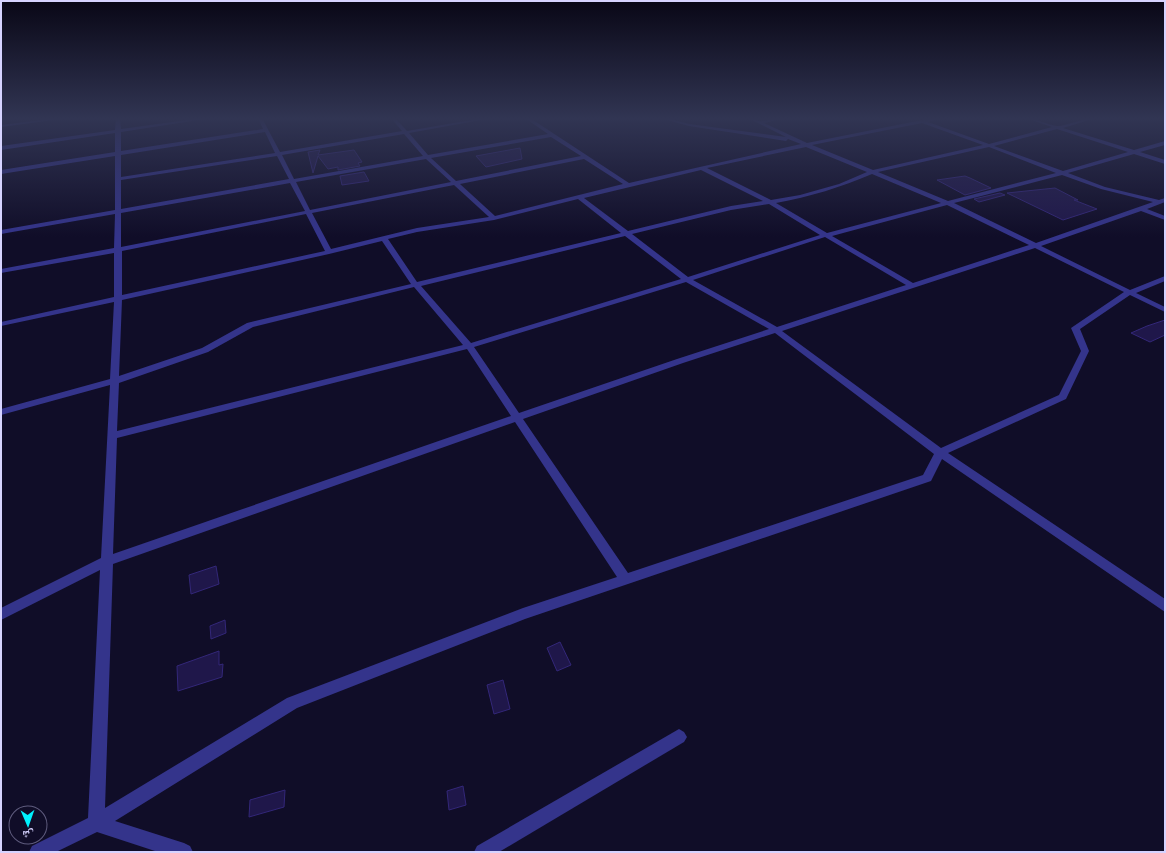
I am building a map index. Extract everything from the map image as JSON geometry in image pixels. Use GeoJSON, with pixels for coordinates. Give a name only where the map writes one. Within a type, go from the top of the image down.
{"type":"FeatureCollection","features":[{"type":"Feature","properties":{"kind":"street"},"geometry":{"type":"LineString","coordinates":[[1,172],[89,158]]}},
{"type":"Feature","properties":{"kind":"street"},"geometry":{"type":"LineString","coordinates":[[96,823],[118,298],[117,211],[119,158]]}},
{"type":"Feature","properties":{"kind":"street"},"geometry":{"type":"LineString","coordinates":[[118,179],[254,158]]}},
{"type":"Feature","properties":{"kind":"street"},"geometry":{"type":"LineString","coordinates":[[281,158],[329,252]]}},
{"type":"Feature","properties":{"kind":"street"},"geometry":{"type":"LineString","coordinates":[[1,232],[416,158]]}},
{"type":"Feature","properties":{"kind":"street"},"geometry":{"type":"LineString","coordinates":[[428,158],[494,218]]}},
{"type":"Feature","properties":{"kind":"street"},"geometry":{"type":"LineString","coordinates":[[1,271],[118,250],[575,158]]}},
{"type":"Feature","properties":{"kind":"street"},"geometry":{"type":"LineString","coordinates":[[587,158],[628,185]]}},
{"type":"Feature","properties":{"kind":"street"},"geometry":{"type":"LineString","coordinates":[[1,324],[329,252],[417,230],[494,218],[628,185],[748,158]]}},
{"type":"Feature","properties":{"kind":"street"},"geometry":{"type":"LineString","coordinates":[[837,158],[948,204],[1165,310]]}},
{"type":"Feature","properties":{"kind":"street"},"geometry":{"type":"LineString","coordinates":[[1,412],[114,381],[205,350],[250,325],[731,208],[801,197],[841,185],[872,172],[935,158]]}},
{"type":"Feature","properties":{"kind":"street"},"geometry":{"type":"LineString","coordinates":[[1020,158],[1103,188],[1162,201]]}},
{"type":"Feature","properties":{"kind":"street"},"geometry":{"type":"LineString","coordinates":[[112,436],[469,346],[639,296],[826,235],[948,204],[1114,158]]}},
{"type":"Feature","properties":{"kind":"street"},"geometry":{"type":"LineString","coordinates":[[1152,158],[1165,162]]}},
{"type":"Feature","properties":{"kind":"street"},"geometry":{"type":"LineString","coordinates":[[702,168],[770,202],[912,286]]}},
{"type":"Feature","properties":{"kind":"street"},"geometry":{"type":"LineString","coordinates":[[579,197],[625,234],[687,280],[776,330],[940,453],[1165,606]]}},
{"type":"Feature","properties":{"kind":"street"},"geometry":{"type":"LineString","coordinates":[[1,614],[107,561],[680,360],[1034,246],[1162,201]]}},
{"type":"Feature","properties":{"kind":"street"},"geometry":{"type":"LineString","coordinates":[[1141,209],[1165,218]]}},
{"type":"Feature","properties":{"kind":"street"},"geometry":{"type":"LineString","coordinates":[[384,238],[415,284],[469,346],[626,580]]}},
{"type":"Feature","properties":{"kind":"street"},"geometry":{"type":"LineString","coordinates":[[38,852],[96,823],[292,703],[523,614],[926,478],[940,453],[1063,397],[1085,351],[1075,328],[1128,293],[1165,278]]}},
{"type":"Feature","properties":{"kind":"street"},"geometry":{"type":"LineString","coordinates":[[484,852],[679,736]]}},
{"type":"Feature","properties":{"kind":"street"},"geometry":{"type":"LineString","coordinates":[[96,823],[184,852]]}},
{"type":"Feature","properties":{"kind":"building"},"geometry":{"type":"Polygon","coordinates":[[[309,158],[317,158],[313,173],[309,158]]]}},
{"type":"Feature","properties":{"kind":"building"},"geometry":{"type":"Polygon","coordinates":[[[319,158],[359,158],[362,162],[358,163],[360,166],[338,170],[338,167],[328,169],[319,158]]]}},
{"type":"Feature","properties":{"kind":"building"},"geometry":{"type":"Polygon","coordinates":[[[478,158],[522,158],[522,159],[486,167],[478,158]]]}},
{"type":"Feature","properties":{"kind":"building"},"geometry":{"type":"Polygon","coordinates":[[[364,172],[369,181],[342,185],[340,176],[364,172]]]}},
{"type":"Feature","properties":{"kind":"building"},"geometry":{"type":"Polygon","coordinates":[[[965,176],[991,188],[965,195],[937,180],[965,176]]]}},
{"type":"Feature","properties":{"kind":"building"},"geometry":{"type":"Polygon","coordinates":[[[1055,188],[1078,200],[1074,200],[1097,209],[1063,220],[1007,193],[1055,188]]]}},
{"type":"Feature","properties":{"kind":"building"},"geometry":{"type":"Polygon","coordinates":[[[1000,193],[1005,195],[979,202],[974,199],[1000,193]]]}},
{"type":"Feature","properties":{"kind":"building"},"geometry":{"type":"Polygon","coordinates":[[[1165,320],[1165,335],[1150,342],[1131,333],[1147,326],[1165,320]]]}},
{"type":"Feature","properties":{"kind":"building"},"geometry":{"type":"Polygon","coordinates":[[[216,566],[219,584],[191,594],[189,575],[216,566]]]}},
{"type":"Feature","properties":{"kind":"building"},"geometry":{"type":"Polygon","coordinates":[[[225,620],[226,633],[211,639],[210,626],[225,620]]]}},
{"type":"Feature","properties":{"kind":"building"},"geometry":{"type":"Polygon","coordinates":[[[560,642],[571,665],[557,671],[547,648],[560,642]]]}},
{"type":"Feature","properties":{"kind":"building"},"geometry":{"type":"Polygon","coordinates":[[[219,651],[219,665],[223,664],[222,677],[178,691],[177,666],[219,651]]]}},
{"type":"Feature","properties":{"kind":"building"},"geometry":{"type":"Polygon","coordinates":[[[503,680],[510,709],[494,714],[487,685],[503,680]]]}},
{"type":"Feature","properties":{"kind":"building"},"geometry":{"type":"Polygon","coordinates":[[[463,786],[466,805],[449,810],[447,791],[463,786]]]}},
{"type":"Feature","properties":{"kind":"building"},"geometry":{"type":"Polygon","coordinates":[[[285,790],[284,807],[249,817],[250,800],[285,790]]]}}]}
